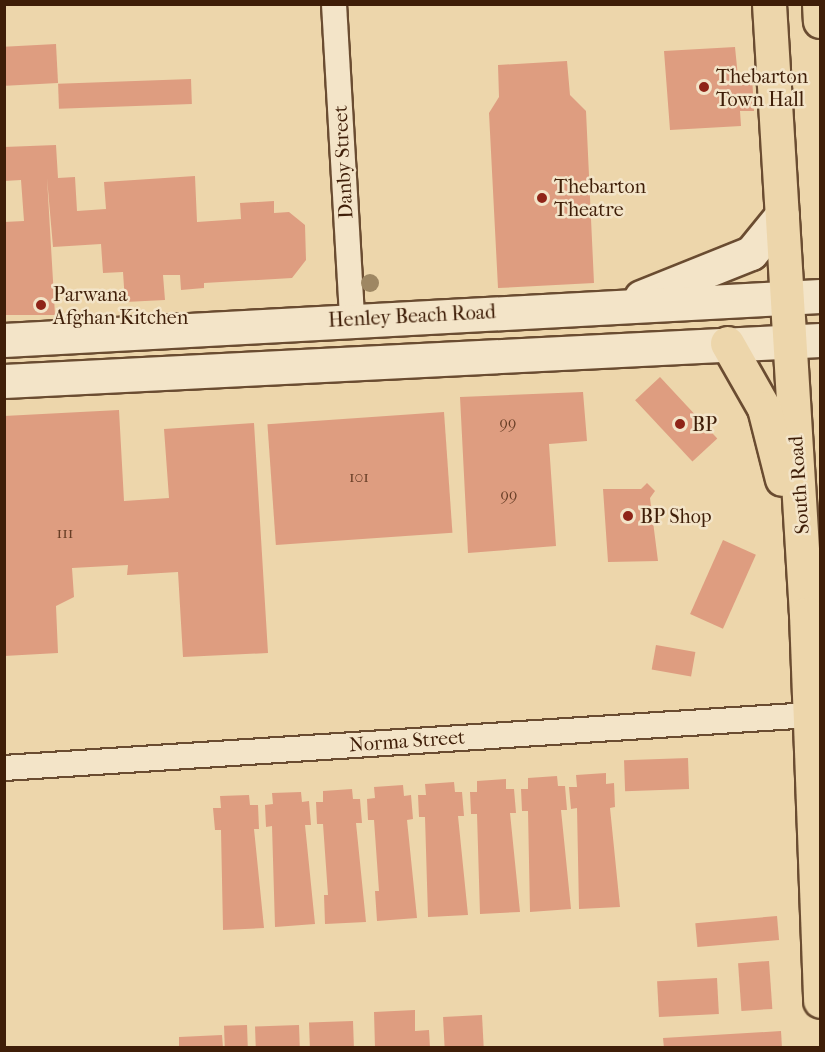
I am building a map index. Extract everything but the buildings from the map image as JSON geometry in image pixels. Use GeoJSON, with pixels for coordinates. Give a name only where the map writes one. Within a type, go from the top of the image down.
{"type":"FeatureCollection","features":[{"type":"Feature","properties":{"kind":"highway","name":"South Road"},"geometry":{"type":"LineString","coordinates":[[769,4],[787,298],[805,340],[803,549],[820,1001]]}},
{"type":"Feature","properties":{"kind":"highway"},"geometry":{"type":"LineString","coordinates":[[819,4],[820,21]]}},
{"type":"Feature","properties":{"kind":"highway"},"geometry":{"type":"LineString","coordinates":[[727,343],[767,416],[803,549]]}},
{"type":"Feature","properties":{"kind":"main road"},"geometry":{"type":"LineString","coordinates":[[616,306],[751,253],[782,215]]}},
{"type":"Feature","properties":{"kind":"main road","name":"Henley Beach Road"},"geometry":{"type":"LineString","coordinates":[[4,340],[352,319],[820,296]]}},
{"type":"Feature","properties":{"kind":"main road"},"geometry":{"type":"LineString","coordinates":[[4,381],[805,340]]}},
{"type":"Feature","properties":{"kind":"street","name":"Danby Street"},"geometry":{"type":"LineString","coordinates":[[334,4],[352,319]]}},
{"type":"Feature","properties":{"kind":"street","name":"Norma Street"},"geometry":{"type":"LineString","coordinates":[[4,768],[810,715]]}},
{"type":"Feature","properties":{"kind":"place","name":"Thebarton Town Hall"},"geometry":{"type":"Point","coordinates":[704,87]}},
{"type":"Feature","properties":{"kind":"place","name":"Thebarton Theatre"},"geometry":{"type":"Point","coordinates":[542,198]}},
{"type":"Feature","properties":{"kind":"place","name":"Parwana Afghan Kitchen"},"geometry":{"type":"Point","coordinates":[41,305]}},
{"type":"Feature","properties":{"kind":"place","name":"BP"},"geometry":{"type":"Point","coordinates":[680,424]}},
{"type":"Feature","properties":{"kind":"place","name":"BP Shop"},"geometry":{"type":"Point","coordinates":[628,516]}}]}
